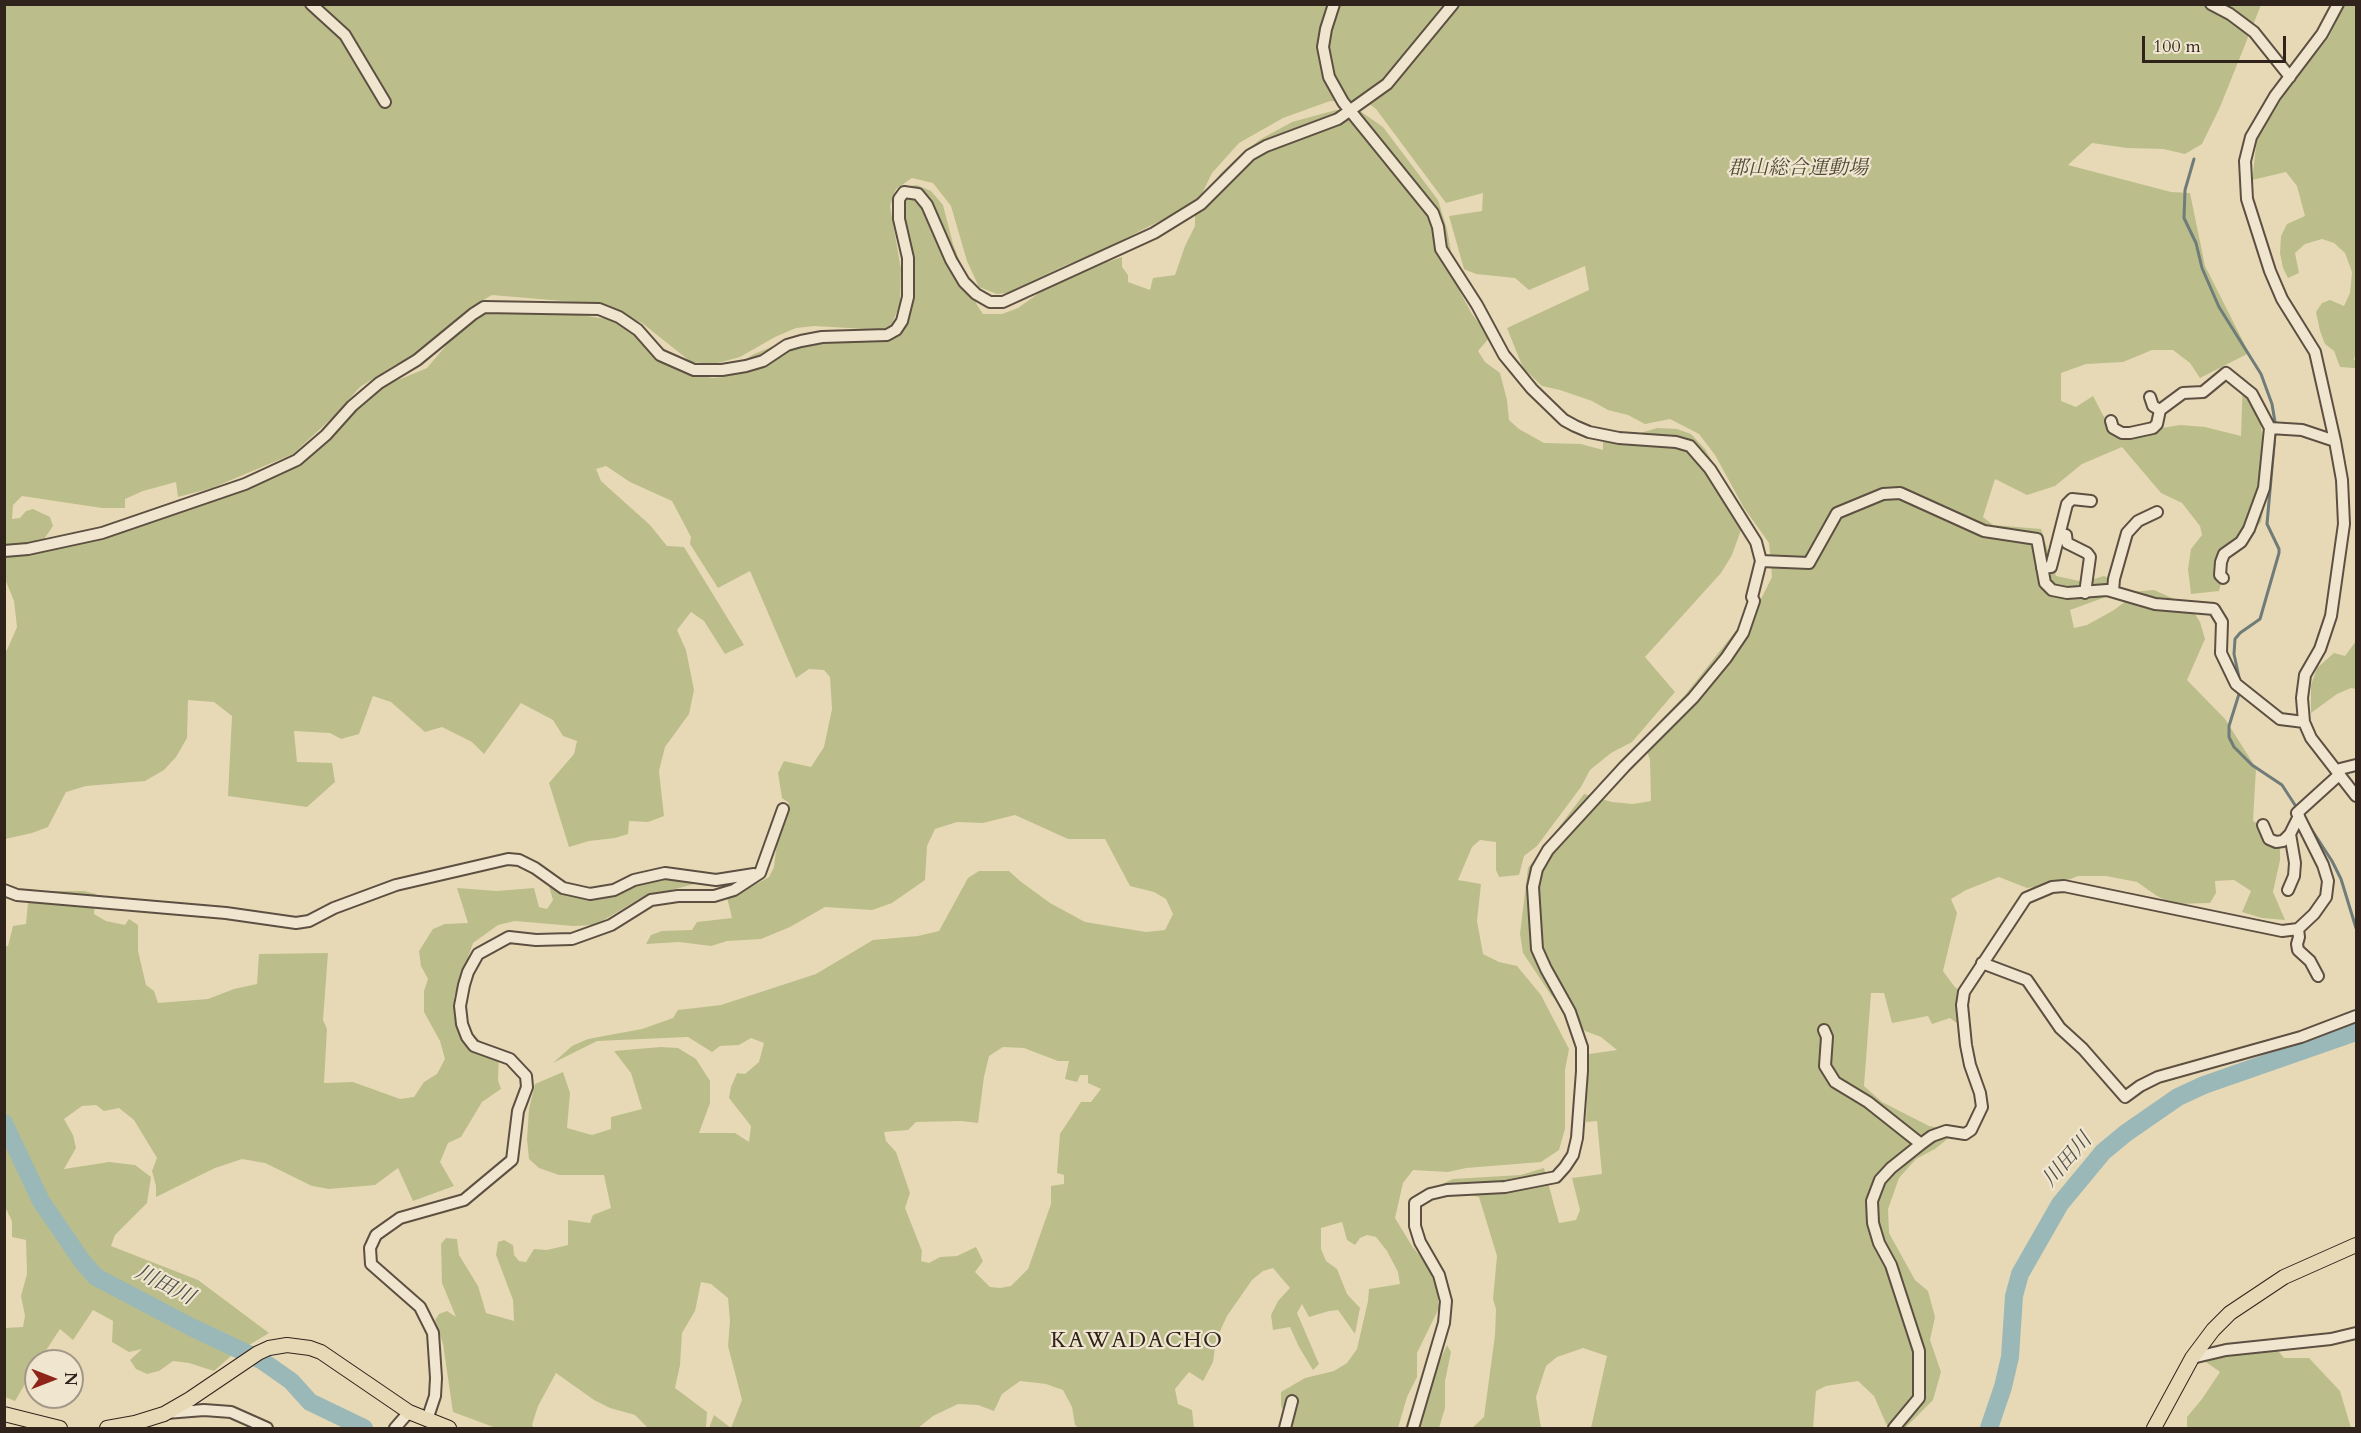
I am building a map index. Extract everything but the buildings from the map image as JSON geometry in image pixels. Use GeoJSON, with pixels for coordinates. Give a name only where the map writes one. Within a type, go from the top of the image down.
{"type":"FeatureCollection","features":[{"type":"Feature","properties":{"kind":"main road"},"geometry":{"type":"LineString","coordinates":[[2154,1428],[2192,1358],[2213,1330],[2237,1308],[2284,1277],[2356,1245]]}},
{"type":"Feature","properties":{"kind":"main road"},"geometry":{"type":"LineString","coordinates":[[107,1428],[135,1423],[164,1414],[269,1348],[299,1346],[321,1352],[409,1412],[449,1428]]}},
{"type":"Feature","properties":{"kind":"main road"},"geometry":{"type":"LineString","coordinates":[[4,1414],[60,1428]]}},
{"type":"Feature","properties":{"kind":"street"},"geometry":{"type":"LineString","coordinates":[[311,4],[345,35],[385,102]]}},
{"type":"Feature","properties":{"kind":"street"},"geometry":{"type":"LineString","coordinates":[[1334,4],[1323,47],[1329,77],[1350,111],[1433,213],[1438,227],[1441,249],[1477,305],[1504,355],[1532,389],[1564,420],[1589,432],[1619,438],[1676,442],[1690,446],[1710,469],[1756,542],[1761,561],[1752,597],[1754,601],[1747,622],[1743,633],[1726,658],[1693,698],[1625,766],[1548,850],[1538,869],[1533,887],[1538,949],[1546,969],[1570,1012],[1582,1047],[1577,1138],[1573,1155],[1556,1178],[1505,1187],[1447,1190],[1430,1194],[1415,1203],[1415,1226],[1420,1242],[1439,1275],[1446,1301],[1444,1323],[1413,1428]]}},
{"type":"Feature","properties":{"kind":"street"},"geometry":{"type":"LineString","coordinates":[[4,551],[28,549],[102,532],[245,484],[297,460],[326,435],[352,406],[378,383],[417,360],[484,307],[599,309],[619,317],[638,330],[660,355],[694,370],[722,370],[746,366],[763,361],[787,345],[801,340],[887,335],[896,330],[902,321],[908,297],[908,258],[899,219],[899,199],[904,192],[918,194],[927,205],[951,260],[964,282],[976,294],[990,302],[1003,302],[1154,233],[1201,204],[1250,155],[1350,111],[1387,84],[1453,4]]}},
{"type":"Feature","properties":{"kind":"street"},"geometry":{"type":"LineString","coordinates":[[2211,4],[2230,14],[2254,32],[2290,76]]}},
{"type":"Feature","properties":{"kind":"street"},"geometry":{"type":"LineString","coordinates":[[2338,4],[2322,34],[2275,96],[2251,137],[2245,162],[2247,199],[2270,271],[2282,299],[2315,352],[2342,480],[2344,524],[2331,616],[2320,650],[2305,675],[2301,698],[2304,722],[2311,738],[2356,796]]}},
{"type":"Feature","properties":{"kind":"street"},"geometry":{"type":"LineString","coordinates":[[2111,422],[2113,428],[2122,432],[2153,428],[2157,424],[2160,410],[2183,393],[2203,392],[2226,373],[2252,394],[2270,428],[2264,488],[2249,529],[2241,542],[2224,554],[2220,574],[2223,578]]}},
{"type":"Feature","properties":{"kind":"street"},"geometry":{"type":"LineString","coordinates":[[2150,397],[2153,406],[2160,410]]}},
{"type":"Feature","properties":{"kind":"street"},"geometry":{"type":"LineString","coordinates":[[2270,428],[2302,430],[2335,441]]}},
{"type":"Feature","properties":{"kind":"street"},"geometry":{"type":"LineString","coordinates":[[1761,561],[1809,563],[1837,513],[1883,494],[1900,493],[1984,531],[2037,539],[2045,583],[2052,590],[2067,593],[2107,590],[2155,604],[2214,609],[2222,622],[2221,653],[2236,684],[2280,718],[2304,722]]}},
{"type":"Feature","properties":{"kind":"street"},"geometry":{"type":"LineString","coordinates":[[2042,568],[2051,567],[2067,504],[2072,499],[2091,501]]}},
{"type":"Feature","properties":{"kind":"street"},"geometry":{"type":"LineString","coordinates":[[2113,591],[2114,579],[2127,533],[2138,521],[2157,512]]}},
{"type":"Feature","properties":{"kind":"street"},"geometry":{"type":"LineString","coordinates":[[2066,535],[2067,543],[2087,553],[2090,557],[2085,593]]}},
{"type":"Feature","properties":{"kind":"street"},"geometry":{"type":"LineString","coordinates":[[1894,1428],[1920,1398],[1918,1351],[1891,1265],[1879,1243],[1873,1223],[1872,1201],[1880,1180],[1932,1136],[1946,1131],[1965,1134],[1971,1130],[1982,1107],[1980,1093],[1970,1065],[1962,1005],[1964,992],[2026,898],[2052,887],[2075,888],[2282,931],[2298,929],[2314,914],[2326,897],[2328,881],[2320,856],[2297,813],[2338,772],[2356,765]]}},
{"type":"Feature","properties":{"kind":"street"},"geometry":{"type":"LineString","coordinates":[[427,1420],[435,1396],[433,1333],[420,1307],[371,1264],[370,1248],[376,1235],[400,1218],[464,1200],[512,1160],[518,1112],[527,1087],[526,1076],[510,1059],[474,1046],[467,1037],[462,1024],[460,1006],[468,972],[478,954],[509,936],[536,940],[572,939],[611,925],[651,900],[678,896],[721,895],[760,873],[783,809]]}},
{"type":"Feature","properties":{"kind":"street"},"geometry":{"type":"LineString","coordinates":[[2264,825],[2269,839],[2276,842],[2283,841],[2290,834],[2299,816]]}},
{"type":"Feature","properties":{"kind":"street"},"geometry":{"type":"LineString","coordinates":[[2288,890],[2294,876],[2295,863],[2290,834]]}},
{"type":"Feature","properties":{"kind":"street"},"geometry":{"type":"LineString","coordinates":[[4,890],[16,895],[226,913],[296,922],[309,921],[334,908],[396,885],[508,859],[519,860],[536,868],[563,888],[590,894],[614,890],[634,880],[664,873],[716,880],[760,873]]}},
{"type":"Feature","properties":{"kind":"street"},"geometry":{"type":"LineString","coordinates":[[2298,929],[2299,938],[2296,944],[2298,950],[2310,961],[2318,976]]}},
{"type":"Feature","properties":{"kind":"street"},"geometry":{"type":"LineString","coordinates":[[1982,963],[2027,980],[2060,1028],[2083,1049],[2125,1097],[2158,1077],[2301,1037],[2356,1016]]}},
{"type":"Feature","properties":{"kind":"street"},"geometry":{"type":"LineString","coordinates":[[1824,1030],[1827,1037],[1825,1066],[1835,1083],[1868,1102],[1921,1144]]}},
{"type":"Feature","properties":{"kind":"street"},"geometry":{"type":"LineString","coordinates":[[2192,1358],[2226,1350],[2323,1340],[2356,1333]]}},
{"type":"Feature","properties":{"kind":"street"},"geometry":{"type":"LineString","coordinates":[[1285,1428],[1292,1401]]}},
{"type":"Feature","properties":{"kind":"street"},"geometry":{"type":"LineString","coordinates":[[164,1414],[204,1410],[231,1412],[267,1428]]}},
{"type":"Feature","properties":{"kind":"street"},"geometry":{"type":"LineString","coordinates":[[395,1428],[409,1412]]}},
{"type":"Feature","properties":{"kind":"green space","name":"郡山総合運動場"},"geometry":{"type":"Polygon","coordinates":[[[5,5],[2261,5],[2220,107],[2202,144],[2185,154],[2163,149],[2127,148],[2092,143],[2068,165],[2171,192],[2190,193],[2205,266],[2249,353],[2200,378],[2190,363],[2173,350],[2152,350],[2123,362],[2086,364],[2061,373],[2061,401],[2076,407],[2093,396],[2114,436],[2180,425],[2205,427],[2241,436],[2243,377],[2256,391],[2264,449],[2267,492],[2261,522],[2228,556],[2219,591],[2191,594],[2188,569],[2191,549],[2202,535],[2200,526],[2182,503],[2161,493],[2122,447],[2082,464],[2055,486],[2027,495],[1995,479],[1983,517],[1993,525],[2041,529],[2056,576],[2084,582],[2104,576],[2121,584],[2114,594],[2070,610],[2074,628],[2087,625],[2114,610],[2126,601],[2130,592],[2154,590],[2190,606],[2200,622],[2205,639],[2187,680],[2225,719],[2256,768],[2253,821],[2270,830],[2280,839],[2280,860],[2273,892],[2285,920],[2262,918],[2242,912],[2251,891],[2234,880],[2215,881],[2216,893],[2210,903],[2173,904],[2137,882],[2106,876],[2078,876],[2058,884],[2027,888],[1999,877],[1966,890],[1951,899],[1957,913],[1943,971],[1966,997],[1962,1038],[1958,1024],[1950,1018],[1932,1024],[1928,1016],[1892,1023],[1884,993],[1871,993],[1864,1086],[1882,1102],[1929,1126],[1957,1131],[1935,1149],[1916,1159],[1899,1178],[1888,1209],[1889,1233],[1915,1280],[1928,1291],[1935,1317],[1930,1340],[1941,1372],[1933,1400],[1905,1428],[1888,1428],[1874,1396],[1858,1381],[1826,1386],[1816,1391],[1813,1428],[1591,1428],[1607,1356],[1583,1348],[1557,1357],[1546,1366],[1536,1397],[1541,1428],[1472,1428],[1484,1417],[1495,1335],[1496,1309],[1493,1299],[1497,1256],[1479,1197],[1435,1187],[1453,1179],[1521,1175],[1544,1168],[1559,1223],[1576,1220],[1580,1210],[1572,1178],[1602,1174],[1597,1121],[1586,1122],[1589,1054],[1617,1050],[1601,1037],[1585,1031],[1551,995],[1523,953],[1520,934],[1528,868],[1584,794],[1612,802],[1633,804],[1651,801],[1650,760],[1643,739],[1685,695],[1761,599],[1772,577],[1769,543],[1744,508],[1715,455],[1699,434],[1670,419],[1645,424],[1628,415],[1608,410],[1592,401],[1542,386],[1523,368],[1507,328],[1589,290],[1585,266],[1529,290],[1515,278],[1476,274],[1464,269],[1449,216],[1482,211],[1483,193],[1446,203],[1376,109],[1368,103],[1330,101],[1283,118],[1239,143],[1212,173],[1201,196],[1187,207],[1099,252],[1007,293],[997,294],[979,287],[967,261],[951,206],[933,183],[912,178],[896,189],[890,206],[901,269],[900,304],[891,326],[882,330],[814,326],[796,328],[740,357],[714,364],[691,362],[642,323],[597,304],[492,295],[471,307],[450,324],[431,356],[417,368],[410,370],[396,364],[360,387],[333,417],[293,454],[212,488],[178,497],[176,482],[143,491],[125,499],[125,508],[102,508],[22,496],[13,505],[12,519],[20,518],[26,511],[33,509],[50,517],[53,526],[40,545],[5,544],[5,5]]]}},
{"type":"Feature","properties":{"kind":"green space"},"geometry":{"type":"Polygon","coordinates":[[[2344,5],[2356,5],[2356,352],[2354,359],[2356,368],[2340,367],[2334,351],[2325,344],[2316,312],[2322,303],[2330,300],[2344,306],[2350,293],[2352,272],[2345,253],[2334,243],[2322,239],[2305,244],[2295,253],[2299,273],[2288,278],[2280,253],[2281,236],[2287,224],[2305,216],[2297,186],[2286,172],[2252,180],[2257,139],[2289,87],[2329,37],[2344,5]]]}},
{"type":"Feature","properties":{"kind":"green space"},"geometry":{"type":"Polygon","coordinates":[[[1336,110],[1360,111],[1383,127],[1438,200],[1451,252],[1459,269],[1460,292],[1472,314],[1490,337],[1478,351],[1485,362],[1500,373],[1509,420],[1519,429],[1544,443],[1581,444],[1603,450],[1603,440],[1614,441],[1657,428],[1677,429],[1691,434],[1705,449],[1750,525],[1741,530],[1732,555],[1721,573],[1645,657],[1675,692],[1632,742],[1611,753],[1590,770],[1581,787],[1537,846],[1524,856],[1519,875],[1499,877],[1496,870],[1496,842],[1480,840],[1472,847],[1458,880],[1481,884],[1477,921],[1483,954],[1499,962],[1517,966],[1541,995],[1569,1049],[1565,1070],[1565,1129],[1559,1150],[1541,1162],[1466,1168],[1448,1172],[1413,1170],[1403,1183],[1395,1218],[1412,1246],[1428,1266],[1437,1290],[1439,1308],[1417,1353],[1417,1377],[1407,1397],[1398,1428],[1288,1428],[1288,1420],[1281,1406],[1281,1392],[1305,1378],[1334,1371],[1347,1363],[1357,1349],[1369,1289],[1400,1284],[1398,1272],[1387,1251],[1376,1237],[1367,1235],[1360,1238],[1355,1245],[1347,1240],[1342,1222],[1321,1228],[1321,1249],[1326,1261],[1337,1269],[1347,1294],[1360,1308],[1355,1334],[1338,1310],[1309,1317],[1302,1304],[1297,1313],[1319,1364],[1313,1370],[1290,1327],[1273,1330],[1271,1315],[1278,1301],[1290,1288],[1273,1268],[1263,1271],[1252,1280],[1227,1316],[1216,1340],[1213,1362],[1203,1381],[1189,1372],[1175,1389],[1178,1404],[1192,1410],[1194,1428],[1079,1428],[1075,1425],[1072,1407],[1063,1390],[1046,1384],[1020,1381],[1002,1394],[994,1411],[978,1405],[958,1404],[933,1416],[918,1428],[731,1428],[742,1400],[728,1346],[730,1321],[728,1298],[711,1284],[701,1282],[695,1311],[682,1333],[680,1365],[675,1388],[707,1412],[706,1428],[648,1428],[635,1415],[610,1408],[594,1400],[556,1373],[538,1406],[532,1425],[534,1428],[496,1428],[453,1412],[443,1344],[435,1320],[439,1314],[447,1311],[456,1317],[442,1283],[441,1244],[446,1238],[457,1239],[459,1255],[478,1286],[486,1313],[514,1321],[513,1300],[496,1255],[498,1242],[504,1240],[513,1245],[514,1255],[519,1261],[526,1262],[534,1249],[547,1250],[568,1245],[568,1220],[590,1223],[593,1215],[611,1208],[604,1175],[559,1175],[539,1168],[529,1159],[527,1139],[529,1109],[535,1084],[563,1072],[570,1093],[567,1128],[592,1135],[611,1129],[611,1117],[642,1109],[631,1073],[614,1051],[678,1048],[696,1059],[710,1081],[710,1103],[699,1133],[735,1133],[749,1142],[751,1126],[729,1098],[737,1073],[745,1074],[759,1062],[764,1043],[751,1038],[739,1045],[720,1046],[712,1052],[688,1037],[597,1041],[553,1063],[572,1046],[588,1039],[642,1029],[673,1018],[678,1010],[721,1005],[816,974],[873,940],[918,936],[939,931],[968,878],[979,871],[1009,871],[1050,903],[1085,922],[1146,932],[1165,930],[1173,914],[1166,899],[1154,892],[1130,886],[1105,839],[1068,839],[1015,815],[983,823],[957,822],[935,829],[927,846],[925,880],[892,903],[872,910],[825,907],[790,927],[761,939],[727,941],[711,946],[679,942],[646,944],[651,935],[662,931],[692,930],[697,922],[732,918],[725,889],[751,887],[769,877],[774,867],[779,825],[789,803],[782,798],[778,773],[784,761],[811,767],[824,747],[832,709],[830,677],[824,670],[809,669],[796,678],[750,571],[718,588],[690,544],[691,537],[672,501],[630,482],[606,466],[596,469],[601,481],[650,525],[667,546],[684,547],[744,645],[725,654],[704,621],[691,612],[677,630],[686,650],[694,690],[689,714],[665,747],[659,771],[664,816],[648,822],[629,821],[628,834],[569,847],[549,783],[574,754],[577,741],[563,736],[553,720],[521,703],[484,754],[472,742],[442,727],[425,732],[391,702],[373,696],[359,734],[341,739],[330,733],[294,731],[297,762],[332,763],[335,782],[307,807],[228,796],[232,716],[214,702],[188,700],[187,738],[176,757],[164,770],[145,781],[86,786],[66,792],[48,827],[5,839],[5,651],[17,627],[14,601],[5,579],[4,551],[100,528],[167,504],[220,497],[281,475],[304,461],[355,398],[427,368],[461,328],[496,302],[613,320],[650,337],[667,351],[680,370],[712,378],[724,377],[754,354],[803,334],[888,340],[899,335],[910,312],[912,294],[895,211],[905,188],[911,186],[917,185],[931,191],[943,205],[953,244],[977,305],[983,314],[1002,314],[1018,308],[1046,288],[1070,275],[1122,257],[1122,267],[1128,275],[1128,282],[1150,290],[1153,278],[1175,275],[1195,226],[1195,215],[1220,174],[1239,156],[1261,139],[1292,122],[1336,110]],[[1003,1047],[989,1056],[978,1123],[916,1122],[908,1130],[884,1132],[886,1141],[896,1152],[910,1193],[905,1208],[922,1251],[921,1261],[929,1263],[940,1257],[957,1256],[976,1247],[983,1261],[975,1272],[990,1287],[1011,1286],[1028,1269],[1051,1204],[1051,1186],[1064,1184],[1064,1175],[1057,1173],[1060,1134],[1081,1102],[1091,1102],[1101,1089],[1088,1083],[1088,1075],[1080,1075],[1077,1082],[1065,1079],[1069,1061],[1058,1061],[1024,1048],[1003,1047]]]}},
{"type":"Feature","properties":{"kind":"green space"},"geometry":{"type":"Polygon","coordinates":[[[2356,641],[2356,689],[2351,688],[2337,694],[2311,713],[2311,685],[2317,668],[2334,653],[2345,656],[2356,641]]]}},
{"type":"Feature","properties":{"kind":"green space"},"geometry":{"type":"Polygon","coordinates":[[[674,875],[713,879],[641,898],[595,925],[573,926],[515,921],[498,925],[473,943],[454,997],[455,1018],[487,1047],[499,1054],[498,1080],[501,1089],[482,1102],[461,1137],[448,1143],[440,1162],[454,1186],[413,1201],[398,1168],[375,1185],[329,1189],[312,1186],[265,1163],[242,1159],[215,1168],[156,1197],[152,1171],[157,1158],[134,1120],[119,1108],[104,1111],[96,1105],[82,1106],[64,1119],[73,1135],[76,1148],[64,1169],[109,1162],[135,1165],[151,1177],[147,1203],[115,1235],[111,1246],[198,1280],[269,1333],[231,1356],[214,1371],[189,1363],[173,1361],[159,1371],[147,1374],[136,1369],[130,1360],[142,1349],[129,1352],[112,1342],[113,1321],[93,1310],[73,1340],[60,1329],[47,1349],[24,1349],[24,1386],[15,1401],[5,1397],[5,1328],[23,1327],[25,1316],[21,1296],[27,1274],[26,1240],[12,1237],[12,1221],[5,1207],[5,946],[8,946],[13,926],[26,924],[29,891],[84,891],[96,894],[94,914],[106,921],[125,925],[129,919],[138,925],[138,951],[146,985],[154,991],[158,1003],[208,999],[234,989],[257,984],[259,954],[328,953],[323,1020],[327,1029],[324,1083],[353,1082],[400,1099],[414,1097],[424,1082],[437,1074],[445,1059],[440,1041],[424,1012],[424,991],[428,979],[421,966],[419,951],[433,929],[445,924],[468,923],[457,888],[497,891],[534,888],[539,907],[547,909],[553,900],[548,883],[567,882],[605,893],[627,884],[674,875]]]}},
{"type":"Feature","properties":{"kind":"green space"},"geometry":{"type":"Polygon","coordinates":[[[2247,1341],[2270,1341],[2284,1358],[2309,1358],[2340,1391],[2351,1428],[2187,1428],[2187,1417],[2220,1372],[2203,1360],[2221,1347],[2247,1341]]]}},
{"type":"Feature","properties":{"kind":"green space"},"geometry":{"type":"Polygon","coordinates":[[[1447,1345],[1451,1352],[1445,1381],[1445,1408],[1439,1428],[1405,1428],[1418,1388],[1428,1387],[1447,1345]]]}},
{"type":"Feature","properties":{"kind":"green space"},"geometry":{"type":"Polygon","coordinates":[[[714,1415],[731,1428],[709,1428],[714,1415]]]}},
{"type":"Feature","properties":{"kind":"waterway"},"geometry":{"type":"LineString","coordinates":[[2194,159],[2185,190],[2184,218],[2196,243],[2202,268],[2219,307],[2261,374],[2272,404],[2275,422]]}},
{"type":"Feature","properties":{"kind":"waterway"},"geometry":{"type":"LineString","coordinates":[[2240,682],[2234,654],[2235,639],[2260,619],[2279,553],[2267,524],[2275,434]]}},
{"type":"Feature","properties":{"kind":"waterway"},"geometry":{"type":"LineString","coordinates":[[2239,694],[2229,726],[2229,737],[2234,747],[2252,765],[2282,785],[2295,805]]}},
{"type":"Feature","properties":{"kind":"waterway"},"geometry":{"type":"LineString","coordinates":[[2308,824],[2341,879],[2356,928]]}},
{"type":"Feature","properties":{"kind":"waterway","name":"川田川"},"geometry":{"type":"LineString","coordinates":[[1989,1428],[2010,1357],[2014,1296],[2020,1274],[2060,1204],[2103,1152],[2178,1097],[2204,1085],[2356,1032]]}},
{"type":"Feature","properties":{"kind":"waterway","name":"川田川"},"geometry":{"type":"LineString","coordinates":[[4,1123],[41,1201],[82,1261],[96,1277],[191,1327],[261,1360],[291,1381],[310,1402],[364,1428]]}},
{"type":"Feature","properties":{"kind":"district","name":"KAWADACHO"},"geometry":{"type":"Point","coordinates":[1137,1342]}}]}
